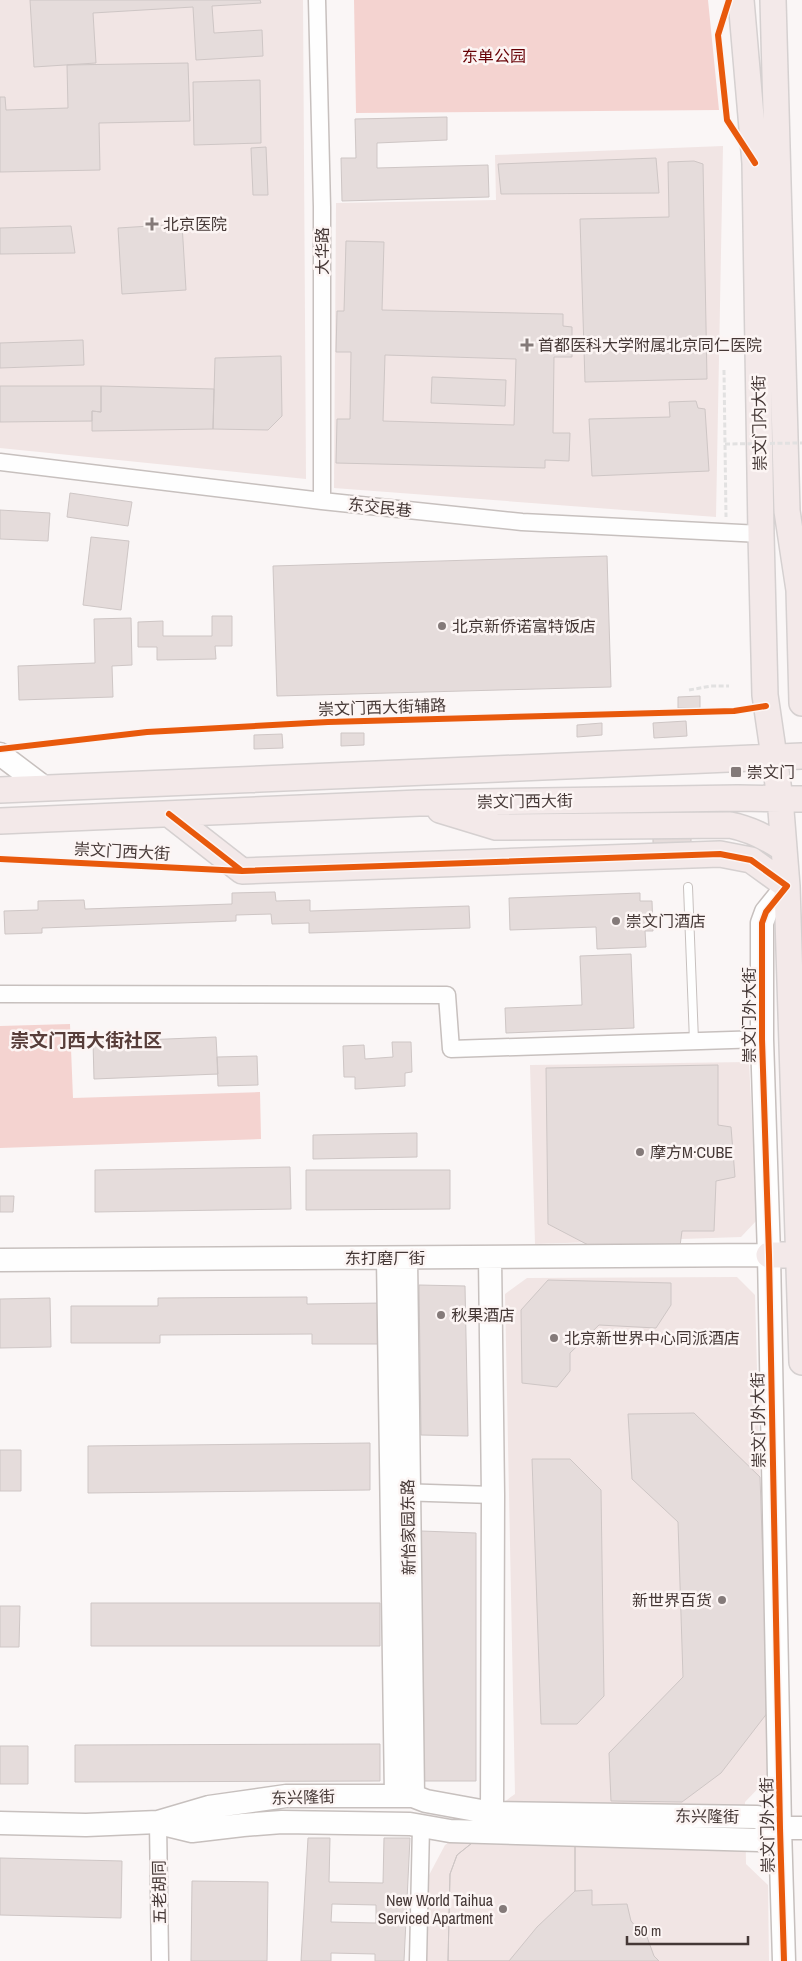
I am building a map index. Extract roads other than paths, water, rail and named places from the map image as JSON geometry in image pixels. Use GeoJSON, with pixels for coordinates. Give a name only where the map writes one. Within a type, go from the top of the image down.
{"type":"FeatureCollection","features":[{"type":"Feature","properties":{"kind":"main road","name":"崇文门内大街"},"geometry":{"type":"LineString","coordinates":[[741,0],[755,163],[765,695],[774,756]]}},
{"type":"Feature","properties":{"kind":"main road","name":"崇文门内大街"},"geometry":{"type":"LineString","coordinates":[[773,0],[787,511],[799,590],[802,703]]}},
{"type":"Feature","properties":{"kind":"main road"},"geometry":{"type":"LineString","coordinates":[[774,756],[791,799],[784,849],[787,886],[802,1362]]}},
{"type":"Feature","properties":{"kind":"main road","name":"崇文门西大街"},"geometry":{"type":"LineString","coordinates":[[0,790],[802,756]]}},
{"type":"Feature","properties":{"kind":"main road","name":"崇文门西大街"},"geometry":{"type":"LineString","coordinates":[[0,820],[419,803],[791,799]]}},
{"type":"Feature","properties":{"kind":"main road"},"geometry":{"type":"LineString","coordinates":[[419,803],[496,827],[730,825],[741,827],[784,849]]}},
{"type":"Feature","properties":{"kind":"main road"},"geometry":{"type":"LineString","coordinates":[[169,814],[242,870],[720,854],[751,860],[787,886]]}},
{"type":"Feature","properties":{"kind":"main road"},"geometry":{"type":"LineString","coordinates":[[769,1255],[799,1255]]}},
{"type":"Feature","properties":{"kind":"street","name":"大华路"},"geometry":{"type":"LineString","coordinates":[[317,0],[322,207],[322,501]]}},
{"type":"Feature","properties":{"kind":"street","name":"东交民巷"},"geometry":{"type":"LineString","coordinates":[[0,462],[322,501],[522,522],[761,534]]}},
{"type":"Feature","properties":{"kind":"street"},"geometry":{"type":"LineString","coordinates":[[0,754],[44,788]]}},
{"type":"Feature","properties":{"kind":"street","name":"崇文门外大街"},"geometry":{"type":"LineString","coordinates":[[784,1961],[791,1828],[762,1039],[762,923],[766,912],[787,886]]}},
{"type":"Feature","properties":{"kind":"street"},"geometry":{"type":"LineString","coordinates":[[0,994],[446,995],[451,1048],[762,1039]]}},
{"type":"Feature","properties":{"kind":"street","name":"东打磨厂街"},"geometry":{"type":"LineString","coordinates":[[0,1260],[769,1255]]}},
{"type":"Feature","properties":{"kind":"street"},"geometry":{"type":"LineString","coordinates":[[490,1257],[493,1495],[492,1813]]}},
{"type":"Feature","properties":{"kind":"street","name":"新怡家园东路"},"geometry":{"type":"LineString","coordinates":[[397,1258],[404,1796]]}},
{"type":"Feature","properties":{"kind":"street"},"geometry":{"type":"LineString","coordinates":[[399,1492],[493,1495]]}},
{"type":"Feature","properties":{"kind":"street","name":"东兴隆街"},"geometry":{"type":"LineString","coordinates":[[0,1823],[86,1825],[158,1822],[209,1807],[286,1796],[404,1796],[492,1813],[757,1817],[791,1828]]}},
{"type":"Feature","properties":{"kind":"street","name":"东兴隆街"},"geometry":{"type":"LineString","coordinates":[[158,1822],[192,1831],[282,1822],[410,1824],[450,1831],[759,1840],[791,1828]]}},
{"type":"Feature","properties":{"kind":"street","name":"五老胡同"},"geometry":{"type":"LineString","coordinates":[[158,1822],[160,1961]]}},
{"type":"Feature","properties":{"kind":"street"},"geometry":{"type":"LineString","coordinates":[[418,1961],[422,1826]]}},
{"type":"Feature","properties":{"kind":"lane"},"geometry":{"type":"LineString","coordinates":[[688,887],[694,1041]]}},
{"type":"Feature","properties":{"kind":"place","name":"北京医院"},"geometry":{"type":"Point","coordinates":[152,224]}},
{"type":"Feature","properties":{"kind":"place","name":"首都医科大学附属北京同仁医院"},"geometry":{"type":"Point","coordinates":[527,345]}},
{"type":"Feature","properties":{"kind":"place","name":"北京新侨诺富特饭店"},"geometry":{"type":"Point","coordinates":[442,626]}},
{"type":"Feature","properties":{"kind":"place","name":"崇文门"},"geometry":{"type":"Point","coordinates":[736,772]}},
{"type":"Feature","properties":{"kind":"place","name":"崇文门酒店"},"geometry":{"type":"Point","coordinates":[616,921]}},
{"type":"Feature","properties":{"kind":"place","name":"摩方M·CUBE"},"geometry":{"type":"Point","coordinates":[640,1152]}},
{"type":"Feature","properties":{"kind":"place","name":"秋果酒店"},"geometry":{"type":"Point","coordinates":[441,1315]}},
{"type":"Feature","properties":{"kind":"place","name":"北京新世界中心同派酒店"},"geometry":{"type":"Point","coordinates":[554,1338]}},
{"type":"Feature","properties":{"kind":"place","name":"新世界百货"},"geometry":{"type":"Point","coordinates":[722,1600]}},
{"type":"Feature","properties":{"kind":"place","name":"New World Taihua Serviced Apartment"},"geometry":{"type":"Point","coordinates":[503,1909]}},
{"type":"Feature","properties":{"kind":"district","name":"崇文门西大街社区"},"geometry":{"type":"Point","coordinates":[86,1040]}},
{"type":"Feature","properties":{"kind":"park label","name":"东单公园"},"geometry":{"type":"Point","coordinates":[494,56]}}]}
